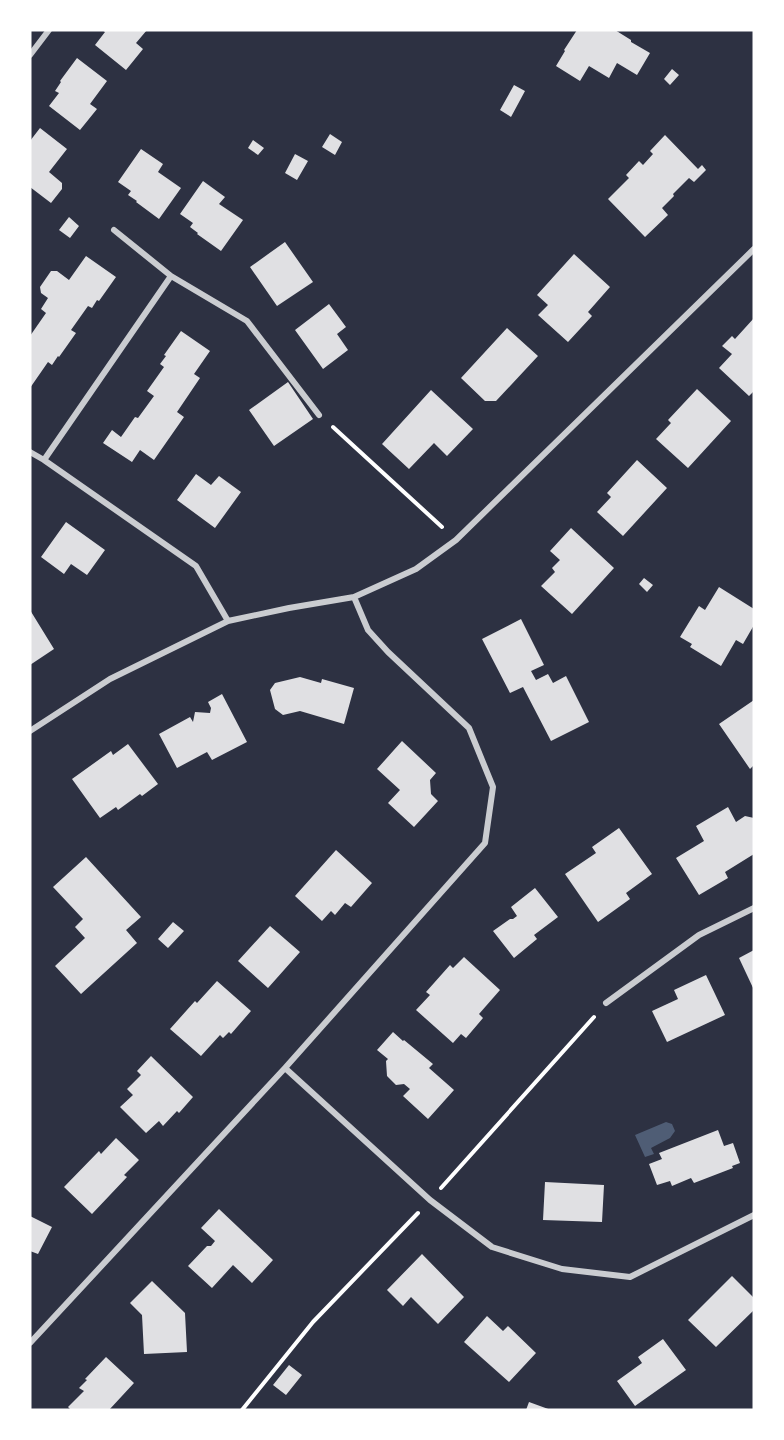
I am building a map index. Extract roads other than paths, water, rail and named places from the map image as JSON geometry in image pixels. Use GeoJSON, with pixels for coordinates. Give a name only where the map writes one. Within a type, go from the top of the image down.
{"type":"FeatureCollection","features":[{"type":"Feature","properties":{"kind":"street"},"geometry":{"type":"LineString","coordinates":[[30,55],[49,30]]}},
{"type":"Feature","properties":{"kind":"street"},"geometry":{"type":"LineString","coordinates":[[114,230],[171,276],[248,321],[319,415]]}},
{"type":"Feature","properties":{"kind":"street"},"geometry":{"type":"LineString","coordinates":[[30,731],[110,679],[228,621],[354,597],[416,569],[456,540],[754,249]]}},
{"type":"Feature","properties":{"kind":"street"},"geometry":{"type":"LineString","coordinates":[[44,460],[171,276]]}},
{"type":"Feature","properties":{"kind":"street"},"geometry":{"type":"LineString","coordinates":[[30,452],[196,566],[228,621]]}},
{"type":"Feature","properties":{"kind":"street"},"geometry":{"type":"LineString","coordinates":[[30,1343],[285,1068],[484,843],[493,787],[469,728],[388,652],[368,630],[354,597]]}},
{"type":"Feature","properties":{"kind":"street"},"geometry":{"type":"LineString","coordinates":[[606,1003],[699,935],[754,908]]}},
{"type":"Feature","properties":{"kind":"street"},"geometry":{"type":"LineString","coordinates":[[285,1068],[430,1200],[492,1248],[562,1269],[630,1277],[754,1215]]}},
{"type":"Feature","properties":{"kind":"water"},"geometry":{"type":"Polygon","coordinates":[[[666,1122],[672,1124],[675,1131],[670,1138],[651,1148],[654,1154],[645,1157],[635,1135],[666,1122]]]}}]}
